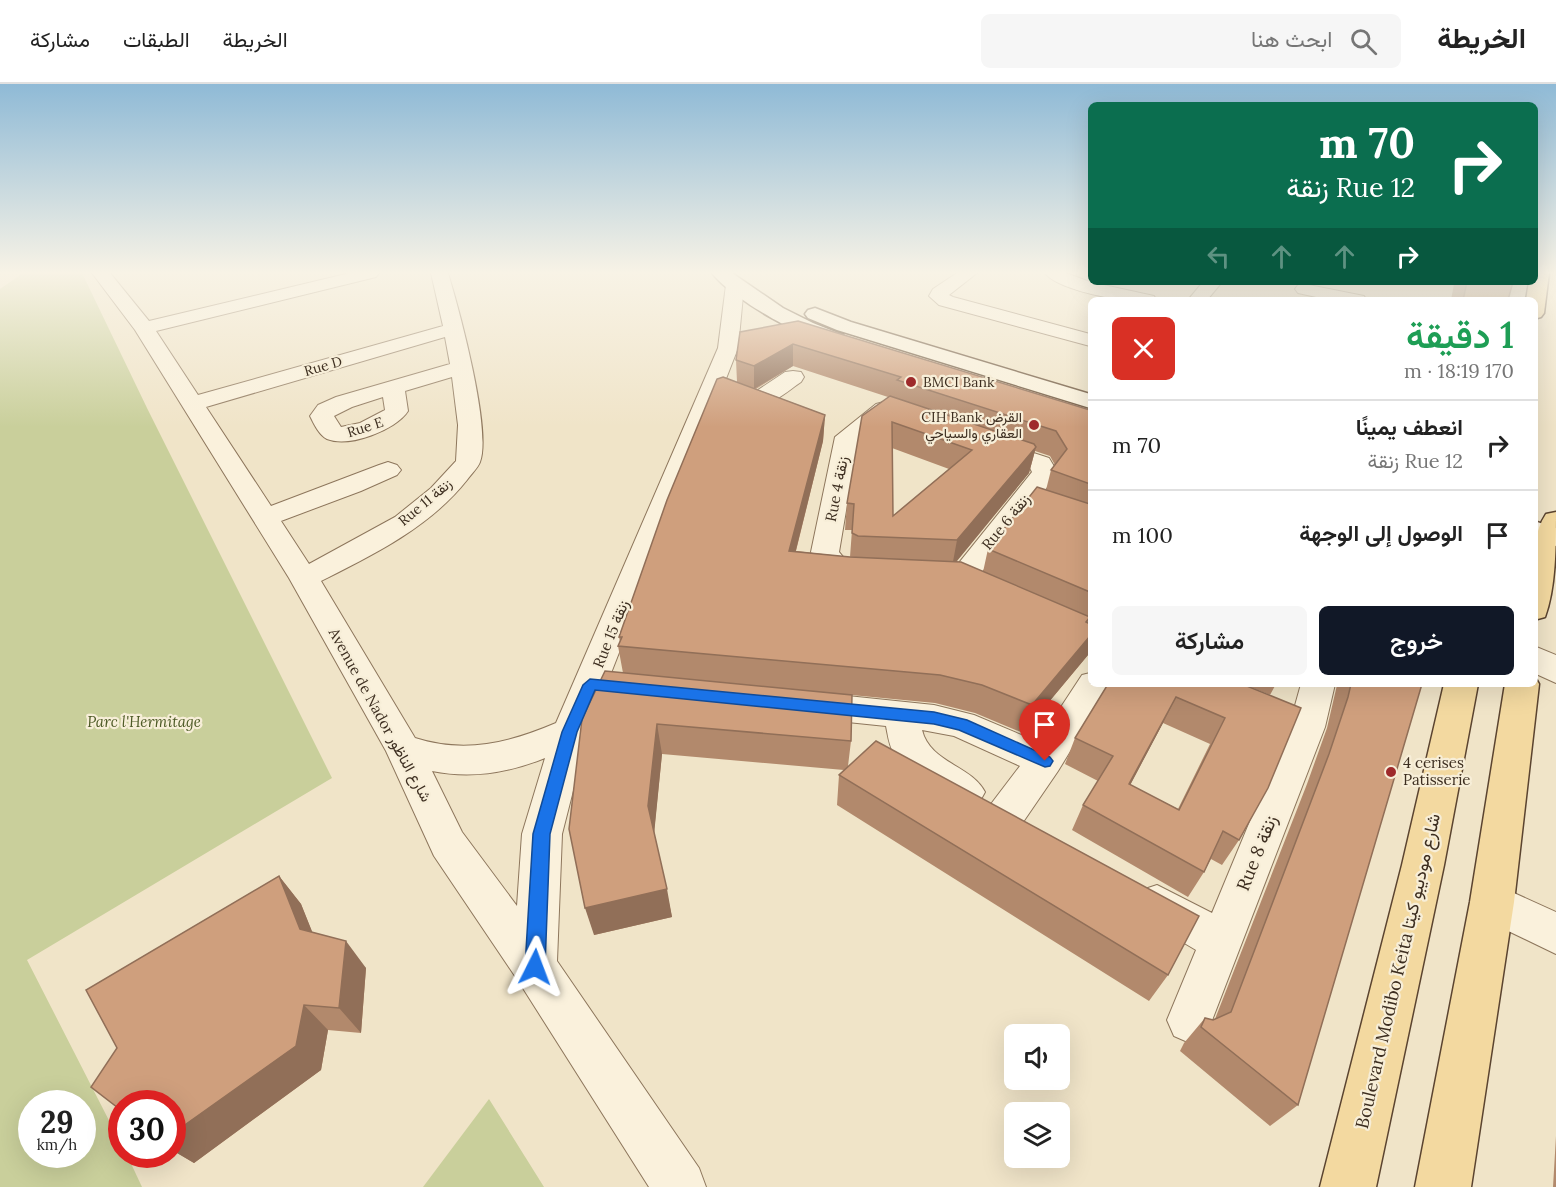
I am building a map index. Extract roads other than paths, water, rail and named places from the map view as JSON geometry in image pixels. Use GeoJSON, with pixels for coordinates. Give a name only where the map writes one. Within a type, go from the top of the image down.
{"type":"FeatureCollection","features":[{"type":"Feature","properties":{"kind":"main road"},"geometry":{"type":"LineString","coordinates":[[803,324],[814,332],[1088,417]]}},
{"type":"Feature","properties":{"kind":"main road"},"geometry":{"type":"LineString","coordinates":[[840,324],[1088,400]]}},
{"type":"Feature","properties":{"kind":"main road"},"geometry":{"type":"LineString","coordinates":[[1538,590],[1548,542]]}},
{"type":"Feature","properties":{"kind":"main road"},"geometry":{"type":"LineString","coordinates":[[1538,628],[1556,621]]}},
{"type":"Feature","properties":{"kind":"main road","name":"Boulevard Modibo Keita شارع موديبو كيتا"},"geometry":{"type":"LineString","coordinates":[[1348,1187],[1423,865],[1460,687]]}},
{"type":"Feature","properties":{"kind":"main road"},"geometry":{"type":"LineString","coordinates":[[1443,1187],[1492,902],[1522,687]]}},
{"type":"Feature","properties":{"kind":"street","name":"Avenue de Nador شارع الناظور"},"geometry":{"type":"LineString","coordinates":[[141,324],[267,517],[304,578],[402,748],[448,844],[535,967],[680,1187]]}},
{"type":"Feature","properties":{"kind":"street"},"geometry":{"type":"LineString","coordinates":[[144,328],[158,324]]}},
{"type":"Feature","properties":{"kind":"street","name":"Rue 11 زنقة"},"geometry":{"type":"LineString","coordinates":[[304,578],[347,557],[404,522],[445,490],[467,463],[472,433],[452,324]]}},
{"type":"Feature","properties":{"kind":"street","name":"Rue 15 زنقة"},"geometry":{"type":"LineString","coordinates":[[535,967],[542,834],[570,732],[606,686],[735,392],[737,324]]}},
{"type":"Feature","properties":{"kind":"street"},"geometry":{"type":"LineString","coordinates":[[1033,324],[1088,339]]}},
{"type":"Feature","properties":{"kind":"street","name":"Rue D"},"geometry":{"type":"LineString","coordinates":[[193,404],[453,328]]}},
{"type":"Feature","properties":{"kind":"street"},"geometry":{"type":"LineString","coordinates":[[787,338],[814,332]]}},
{"type":"Feature","properties":{"kind":"street"},"geometry":{"type":"LineString","coordinates":[[393,388],[460,369]]}},
{"type":"Feature","properties":{"kind":"street"},"geometry":{"type":"LineString","coordinates":[[735,392],[793,377]]}},
{"type":"Feature","properties":{"kind":"street"},"geometry":{"type":"LineString","coordinates":[[735,392],[785,412]]}},
{"type":"Feature","properties":{"kind":"street","name":"Rue 4 زنقة"},"geometry":{"type":"LineString","coordinates":[[889,576],[854,574],[838,570],[829,563],[825,552],[836,433],[884,409],[912,419]]}},
{"type":"Feature","properties":{"kind":"street","name":"Rue 6 زنقة"},"geometry":{"type":"LineString","coordinates":[[960,582],[1035,503],[1045,473],[1040,463],[969,439]]}},
{"type":"Feature","properties":{"kind":"street"},"geometry":{"type":"LineString","coordinates":[[267,517],[352,486],[388,470]]}},
{"type":"Feature","properties":{"kind":"street"},"geometry":{"type":"LineString","coordinates":[[1538,659],[1556,670]]}},
{"type":"Feature","properties":{"kind":"street"},"geometry":{"type":"LineString","coordinates":[[902,716],[908,746],[929,769],[1020,825],[1045,761],[1092,687]]}},
{"type":"Feature","properties":{"kind":"street","name":"Rue 8 زنقة"},"geometry":{"type":"LineString","coordinates":[[1190,1020],[1221,941],[1292,720],[1316,687]]}},
{"type":"Feature","properties":{"kind":"street"},"geometry":{"type":"LineString","coordinates":[[783,703],[934,718],[962,724],[1045,761]]}},
{"type":"Feature","properties":{"kind":"street"},"geometry":{"type":"LineString","coordinates":[[402,748],[428,758],[456,763],[491,760],[531,749],[570,732]]}},
{"type":"Feature","properties":{"kind":"street"},"geometry":{"type":"LineString","coordinates":[[1128,887],[1221,941]]}},
{"type":"Feature","properties":{"kind":"street"},"geometry":{"type":"LineString","coordinates":[[1492,902],[1556,934]]}},
{"type":"Feature","properties":{"kind":"place","name":"BMCI Bank"},"geometry":{"type":"Point","coordinates":[911,382]}},
{"type":"Feature","properties":{"kind":"place","name":"CIH Bank القرض العقاري والسياحي"},"geometry":{"type":"Point","coordinates":[1034,425]}},
{"type":"Feature","properties":{"kind":"place","name":"4 cerises Patisserie"},"geometry":{"type":"Point","coordinates":[1391,772]}},
{"type":"Feature","properties":{"kind":"park label","name":"Parc l'Hermitage"},"geometry":{"type":"Point","coordinates":[144,722]}}]}
